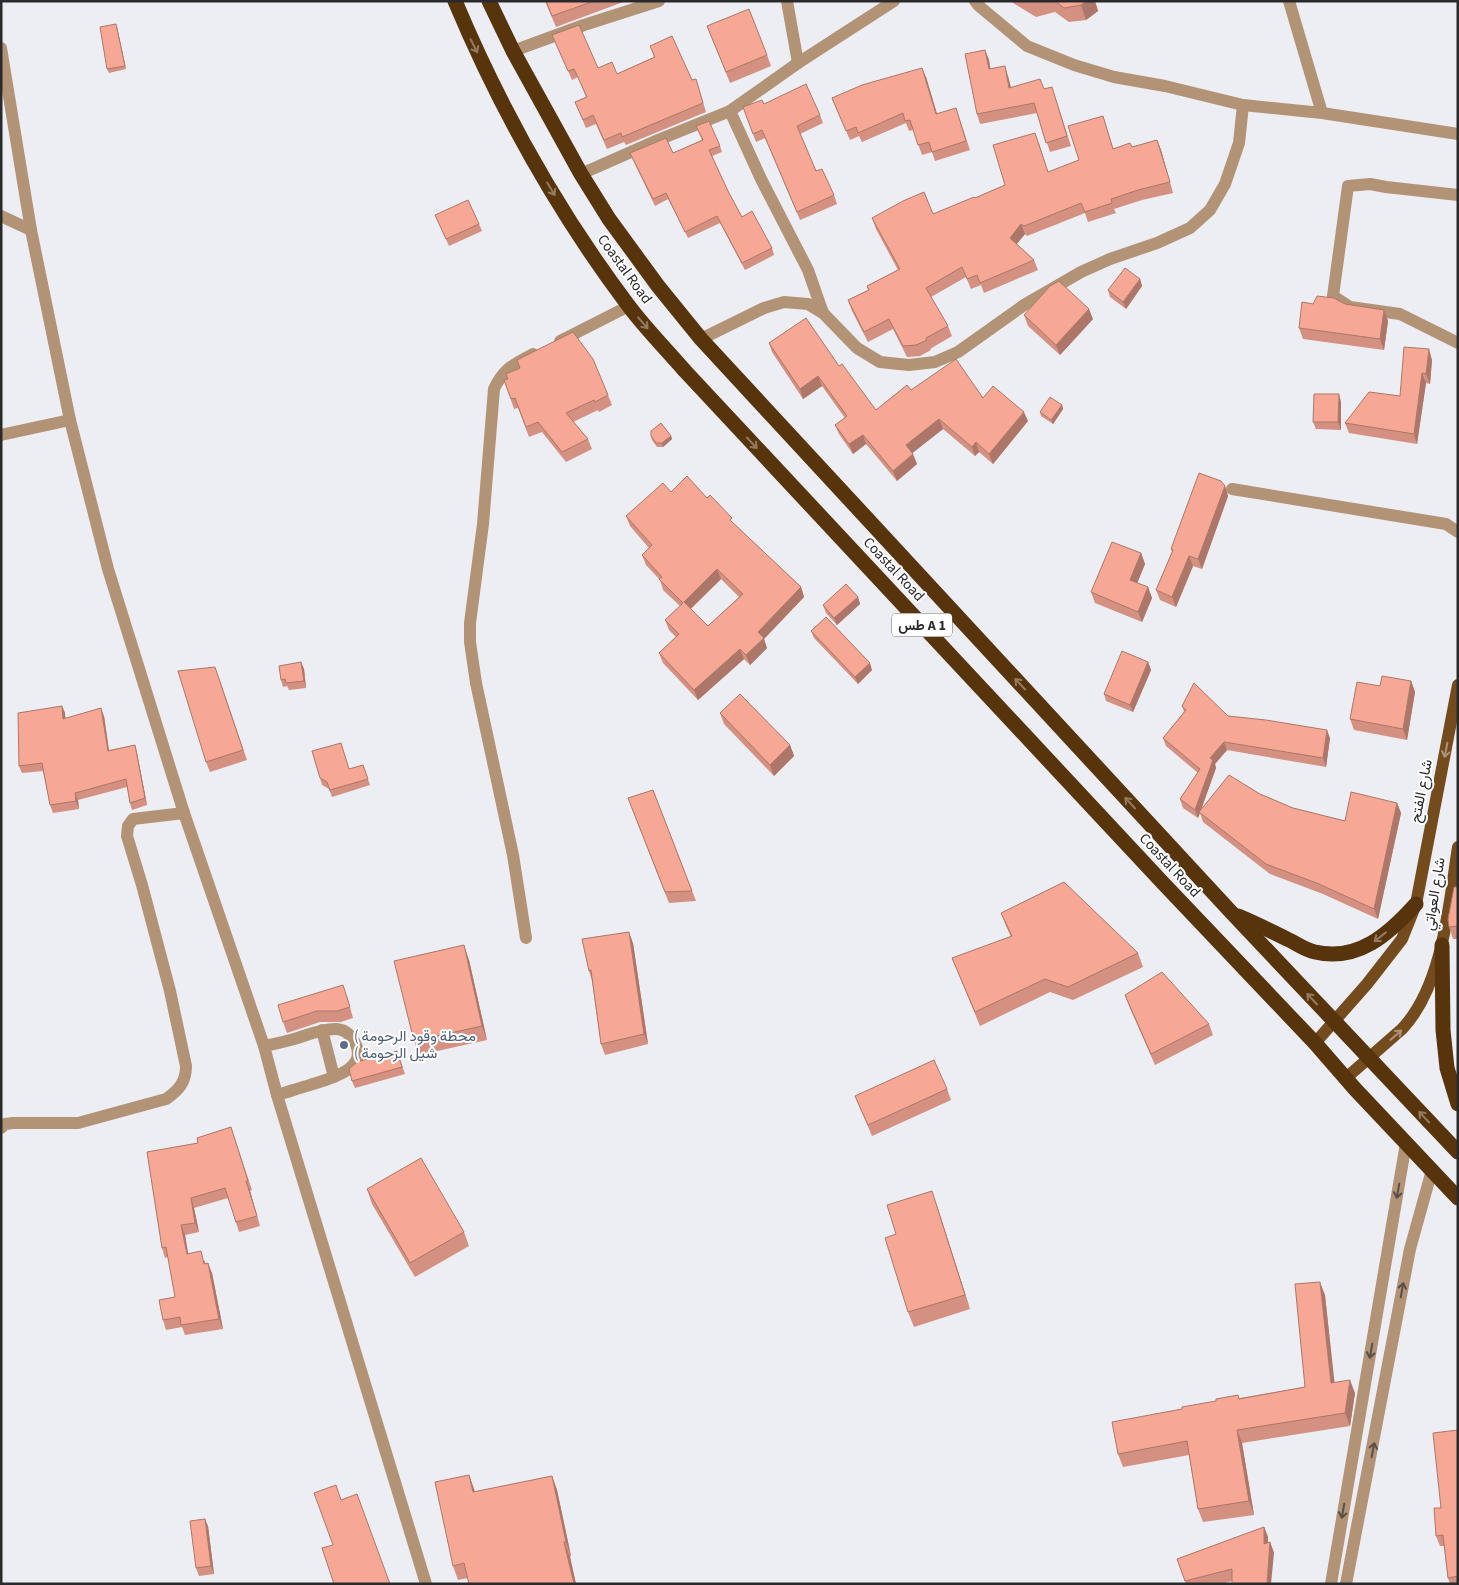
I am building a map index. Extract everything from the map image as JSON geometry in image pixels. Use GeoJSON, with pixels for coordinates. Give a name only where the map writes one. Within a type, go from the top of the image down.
{"type":"FeatureCollection","features":[{"type":"Feature","properties":{"kind":"highway","name":"Coastal Road"},"geometry":{"type":"LineString","coordinates":[[455,1],[470,38],[529,152],[575,229],[629,306],[685,371],[1458,1198]]}},
{"type":"Feature","properties":{"kind":"highway","name":"Coastal Road"},"geometry":{"type":"LineString","coordinates":[[489,1],[513,51],[581,174],[620,234],[658,286],[701,339],[1230,912],[1458,1152]]}},
{"type":"Feature","properties":{"kind":"highway"},"geometry":{"type":"LineString","coordinates":[[1230,912],[1313,952],[1335,955],[1355,952],[1373,943],[1402,920],[1416,904]]}},
{"type":"Feature","properties":{"kind":"highway"},"geometry":{"type":"LineString","coordinates":[[1442,945],[1443,1030],[1447,1068],[1458,1104]]}},
{"type":"Feature","properties":{"kind":"main road","name":"شارع الفتح"},"geometry":{"type":"LineString","coordinates":[[1315,1043],[1367,984],[1402,939],[1416,904],[1458,685]]}},
{"type":"Feature","properties":{"kind":"main road","name":"شارع العواتي"},"geometry":{"type":"LineString","coordinates":[[1346,1078],[1410,1021],[1426,992],[1442,945],[1454,891],[1458,847]]}},
{"type":"Feature","properties":{"kind":"street"},"geometry":{"type":"LineString","coordinates":[[513,51],[584,25],[659,1]]}},
{"type":"Feature","properties":{"kind":"street"},"geometry":{"type":"LineString","coordinates":[[787,1],[798,63]]}},
{"type":"Feature","properties":{"kind":"street"},"geometry":{"type":"LineString","coordinates":[[581,174],[730,111],[798,63],[894,1]]}},
{"type":"Feature","properties":{"kind":"street"},"geometry":{"type":"LineString","coordinates":[[975,1],[1027,46],[1114,77],[1165,86],[1243,105],[1322,113],[1458,134]]}},
{"type":"Feature","properties":{"kind":"street"},"geometry":{"type":"LineString","coordinates":[[1288,1],[1322,113]]}},
{"type":"Feature","properties":{"kind":"street"},"geometry":{"type":"LineString","coordinates":[[1,48],[31,230],[70,420],[108,569],[184,812],[264,1046],[277,1095],[426,1584]]}},
{"type":"Feature","properties":{"kind":"street"},"geometry":{"type":"LineString","coordinates":[[701,339],[764,308],[784,302],[808,304],[823,313],[857,348],[880,362],[909,366],[935,362],[958,352],[1024,304],[1080,272],[1110,259],[1157,243],[1190,228],[1210,210],[1225,184],[1238,143],[1243,105]]}},
{"type":"Feature","properties":{"kind":"street"},"geometry":{"type":"LineString","coordinates":[[730,111],[761,179],[808,270],[823,313]]}},
{"type":"Feature","properties":{"kind":"street"},"geometry":{"type":"LineString","coordinates":[[1458,195],[1370,184],[1348,186],[1333,296],[1350,307],[1400,314],[1458,343]]}},
{"type":"Feature","properties":{"kind":"street"},"geometry":{"type":"LineString","coordinates":[[1,216],[31,230]]}},
{"type":"Feature","properties":{"kind":"street"},"geometry":{"type":"LineString","coordinates":[[526,938],[513,855],[476,684],[470,642],[470,623],[483,524],[494,390],[501,376],[514,364],[629,306]]}},
{"type":"Feature","properties":{"kind":"street"},"geometry":{"type":"LineString","coordinates":[[1,435],[70,420]]}},
{"type":"Feature","properties":{"kind":"street"},"geometry":{"type":"LineString","coordinates":[[1232,489],[1446,524],[1458,532]]}},
{"type":"Feature","properties":{"kind":"street"},"geometry":{"type":"LineString","coordinates":[[1,1128],[5,1124],[13,1123],[78,1123],[166,1099],[177,1091],[184,1081],[186,1066],[170,991],[127,836],[128,826],[134,819],[184,812]]}},
{"type":"Feature","properties":{"kind":"street"},"geometry":{"type":"LineString","coordinates":[[264,1046],[322,1030],[336,1029],[345,1031],[356,1045],[358,1057],[354,1064],[345,1071],[334,1077],[277,1095]]}},
{"type":"Feature","properties":{"kind":"street"},"geometry":{"type":"LineString","coordinates":[[322,1030],[334,1077]]}},
{"type":"Feature","properties":{"kind":"street"},"geometry":{"type":"LineString","coordinates":[[1331,1584],[1406,1143]]}},
{"type":"Feature","properties":{"kind":"street"},"geometry":{"type":"LineString","coordinates":[[1346,1584],[1410,1249],[1432,1170]]}},
{"type":"Feature","properties":{"kind":"building"},"geometry":{"type":"Polygon","coordinates":[[[546,1],[594,1],[552,16],[546,1]]]}},
{"type":"Feature","properties":{"kind":"building"},"geometry":{"type":"Polygon","coordinates":[[[1055,1],[1087,1],[1081,5],[1064,8],[1055,1]]]}},
{"type":"Feature","properties":{"kind":"building"},"geometry":{"type":"Polygon","coordinates":[[[749,9],[767,55],[726,72],[707,26],[749,9]]]}},
{"type":"Feature","properties":{"kind":"building"},"geometry":{"type":"Polygon","coordinates":[[[116,24],[125,66],[107,69],[100,27],[116,24]]]}},
{"type":"Feature","properties":{"kind":"building"},"geometry":{"type":"Polygon","coordinates":[[[579,25],[598,68],[612,62],[617,74],[655,57],[650,46],[672,36],[692,80],[696,79],[703,103],[622,137],[621,133],[604,140],[593,115],[583,120],[575,102],[587,97],[574,69],[568,71],[552,35],[579,25]]]}},
{"type":"Feature","properties":{"kind":"building"},"geometry":{"type":"Polygon","coordinates":[[[985,50],[989,69],[1005,66],[1009,88],[1040,79],[1044,89],[1052,87],[1067,136],[1046,143],[1034,103],[977,114],[965,54],[985,50]]]}},
{"type":"Feature","properties":{"kind":"building"},"geometry":{"type":"Polygon","coordinates":[[[922,68],[936,114],[956,108],[966,141],[932,152],[929,142],[918,145],[910,120],[905,121],[903,113],[858,133],[856,127],[846,131],[832,98],[862,85],[922,68]]]}},
{"type":"Feature","properties":{"kind":"building"},"geometry":{"type":"Polygon","coordinates":[[[806,84],[820,115],[797,126],[816,171],[822,169],[834,195],[797,212],[762,130],[753,134],[743,107],[762,100],[764,104],[806,84]]]}},
{"type":"Feature","properties":{"kind":"building"},"geometry":{"type":"Polygon","coordinates":[[[1103,116],[1113,149],[1130,143],[1132,147],[1157,140],[1170,182],[1111,199],[1112,203],[1085,212],[1081,203],[1024,226],[1021,224],[1010,238],[1034,260],[980,283],[977,275],[967,279],[962,267],[926,288],[948,326],[926,338],[927,340],[916,345],[903,346],[889,319],[864,332],[848,300],[869,290],[867,286],[900,269],[872,218],[924,192],[933,214],[1005,185],[993,145],[1035,133],[1048,172],[1079,160],[1068,126],[1103,116]]]}},
{"type":"Feature","properties":{"kind":"building"},"geometry":{"type":"Polygon","coordinates":[[[709,121],[720,146],[709,150],[728,191],[742,217],[752,211],[772,248],[742,263],[717,216],[685,232],[666,193],[653,199],[630,153],[666,138],[673,153],[703,140],[696,126],[709,121]]]}},
{"type":"Feature","properties":{"kind":"building"},"geometry":{"type":"Polygon","coordinates":[[[468,200],[479,224],[446,239],[435,215],[468,200]]]}},
{"type":"Feature","properties":{"kind":"building"},"geometry":{"type":"Polygon","coordinates":[[[1125,268],[1140,279],[1123,302],[1108,290],[1125,268]]]}},
{"type":"Feature","properties":{"kind":"building"},"geometry":{"type":"Polygon","coordinates":[[[1059,281],[1089,309],[1056,345],[1024,315],[1050,286],[1059,281]]]}},
{"type":"Feature","properties":{"kind":"building"},"geometry":{"type":"Polygon","coordinates":[[[1317,296],[1334,298],[1345,304],[1384,310],[1380,339],[1299,328],[1302,302],[1313,304],[1317,296]]]}},
{"type":"Feature","properties":{"kind":"building"},"geometry":{"type":"Polygon","coordinates":[[[806,318],[839,366],[842,364],[876,410],[907,385],[911,390],[956,359],[983,398],[993,386],[1024,412],[989,454],[976,442],[972,447],[939,419],[906,445],[913,454],[893,471],[863,435],[849,444],[835,425],[847,416],[818,376],[800,389],[769,343],[806,318]]]}},
{"type":"Feature","properties":{"kind":"building"},"geometry":{"type":"Polygon","coordinates":[[[573,332],[593,359],[608,395],[566,413],[588,439],[562,452],[538,422],[526,427],[515,398],[511,399],[504,380],[508,379],[506,374],[520,368],[517,360],[573,332]]]}},
{"type":"Feature","properties":{"kind":"building"},"geometry":{"type":"Polygon","coordinates":[[[1404,347],[1429,349],[1426,374],[1422,373],[1414,434],[1345,423],[1369,392],[1400,396],[1404,347]]]}},
{"type":"Feature","properties":{"kind":"building"},"geometry":{"type":"Polygon","coordinates":[[[1314,394],[1339,394],[1338,422],[1313,422],[1314,394]]]}},
{"type":"Feature","properties":{"kind":"building"},"geometry":{"type":"Polygon","coordinates":[[[1050,397],[1062,405],[1051,420],[1040,412],[1050,397]]]}},
{"type":"Feature","properties":{"kind":"building"},"geometry":{"type":"Polygon","coordinates":[[[661,423],[671,436],[662,443],[656,443],[651,436],[651,431],[661,423]]]}},
{"type":"Feature","properties":{"kind":"building"},"geometry":{"type":"Polygon","coordinates":[[[1199,473],[1221,481],[1225,486],[1198,559],[1189,556],[1172,597],[1156,590],[1173,550],[1171,549],[1199,473]]]}},
{"type":"Feature","properties":{"kind":"building"},"geometry":{"type":"Polygon","coordinates":[[[687,476],[707,498],[710,495],[732,518],[730,520],[801,587],[758,632],[764,638],[746,655],[740,649],[694,690],[659,653],[679,634],[665,620],[683,603],[659,579],[662,577],[642,555],[652,545],[626,516],[663,483],[671,492],[687,476]],[[717,569],[684,602],[708,626],[743,594],[717,569]]]}},
{"type":"Feature","properties":{"kind":"building"},"geometry":{"type":"Polygon","coordinates":[[[1112,542],[1141,553],[1130,580],[1148,587],[1138,612],[1091,592],[1112,542]]]}},
{"type":"Feature","properties":{"kind":"building"},"geometry":{"type":"Polygon","coordinates":[[[846,584],[858,597],[834,618],[823,605],[846,584]]]}},
{"type":"Feature","properties":{"kind":"building"},"geometry":{"type":"Polygon","coordinates":[[[826,617],[870,663],[855,677],[811,631],[826,617]]]}},
{"type":"Feature","properties":{"kind":"building"},"geometry":{"type":"Polygon","coordinates":[[[1122,651],[1148,662],[1130,705],[1104,694],[1122,651]]]}},
{"type":"Feature","properties":{"kind":"building"},"geometry":{"type":"Polygon","coordinates":[[[301,662],[304,681],[286,683],[285,679],[281,680],[279,666],[301,662]]]}},
{"type":"Feature","properties":{"kind":"building"},"geometry":{"type":"Polygon","coordinates":[[[215,667],[243,750],[206,762],[178,671],[215,667]]]}},
{"type":"Feature","properties":{"kind":"building"},"geometry":{"type":"Polygon","coordinates":[[[1382,676],[1411,681],[1403,729],[1350,719],[1357,682],[1380,686],[1382,676]]]}},
{"type":"Feature","properties":{"kind":"building"},"geometry":{"type":"Polygon","coordinates":[[[1194,683],[1228,716],[1327,730],[1323,758],[1224,742],[1210,758],[1213,760],[1195,810],[1180,799],[1200,769],[1163,738],[1186,710],[1182,706],[1194,683]]]}},
{"type":"Feature","properties":{"kind":"building"},"geometry":{"type":"Polygon","coordinates":[[[740,694],[790,745],[770,765],[720,713],[740,694]]]}},
{"type":"Feature","properties":{"kind":"building"},"geometry":{"type":"Polygon","coordinates":[[[62,706],[63,719],[101,708],[108,751],[135,745],[145,798],[130,803],[126,779],[75,793],[76,801],[50,805],[42,763],[19,766],[18,713],[62,706]]]}},
{"type":"Feature","properties":{"kind":"building"},"geometry":{"type":"Polygon","coordinates":[[[341,743],[349,769],[363,765],[368,779],[330,790],[327,782],[320,778],[312,751],[341,743]]]}},
{"type":"Feature","properties":{"kind":"building"},"geometry":{"type":"Polygon","coordinates":[[[1229,775],[1260,794],[1293,808],[1345,821],[1351,792],[1397,803],[1374,909],[1319,884],[1266,864],[1199,812],[1229,775]]]}},
{"type":"Feature","properties":{"kind":"building"},"geometry":{"type":"Polygon","coordinates":[[[653,790],[692,891],[665,892],[628,798],[653,790]]]}},
{"type":"Feature","properties":{"kind":"building"},"geometry":{"type":"Polygon","coordinates":[[[1064,882],[1138,953],[1068,987],[1045,979],[975,1012],[952,958],[1012,936],[1001,913],[1064,882]]]}},
{"type":"Feature","properties":{"kind":"building"},"geometry":{"type":"Polygon","coordinates":[[[1454,887],[1458,887],[1458,926],[1449,927],[1448,919],[1454,887]]]}},
{"type":"Feature","properties":{"kind":"building"},"geometry":{"type":"Polygon","coordinates":[[[629,932],[644,1034],[601,1044],[591,970],[589,971],[582,939],[629,932]]]}},
{"type":"Feature","properties":{"kind":"building"},"geometry":{"type":"Polygon","coordinates":[[[464,945],[482,1026],[414,1041],[394,961],[464,945]]]}},
{"type":"Feature","properties":{"kind":"building"},"geometry":{"type":"Polygon","coordinates":[[[1162,972],[1209,1024],[1151,1054],[1125,995],[1162,972]]]}},
{"type":"Feature","properties":{"kind":"building"},"geometry":{"type":"Polygon","coordinates":[[[343,985],[350,1007],[337,1011],[317,1011],[283,1022],[278,1005],[343,985]]]}},
{"type":"Feature","properties":{"kind":"building"},"geometry":{"type":"Polygon","coordinates":[[[397,1051],[402,1067],[352,1081],[349,1069],[357,1062],[397,1051]]]}},
{"type":"Feature","properties":{"kind":"building"},"geometry":{"type":"Polygon","coordinates":[[[934,1060],[947,1089],[868,1125],[855,1096],[934,1060]]]}},
{"type":"Feature","properties":{"kind":"building"},"geometry":{"type":"Polygon","coordinates":[[[231,1127],[257,1216],[236,1222],[225,1188],[191,1198],[195,1223],[181,1225],[187,1254],[201,1251],[204,1264],[208,1263],[219,1319],[181,1325],[180,1317],[163,1320],[159,1300],[175,1297],[166,1247],[162,1248],[147,1152],[198,1143],[197,1138],[231,1127]]]}},
{"type":"Feature","properties":{"kind":"building"},"geometry":{"type":"Polygon","coordinates":[[[421,1158],[464,1232],[410,1263],[367,1189],[421,1158]]]}},
{"type":"Feature","properties":{"kind":"building"},"geometry":{"type":"Polygon","coordinates":[[[932,1191],[965,1295],[908,1312],[885,1238],[896,1234],[887,1205],[932,1191]]]}},
{"type":"Feature","properties":{"kind":"building"},"geometry":{"type":"Polygon","coordinates":[[[1320,1282],[1331,1383],[1350,1380],[1345,1413],[1237,1430],[1249,1501],[1198,1509],[1187,1441],[1118,1454],[1112,1422],[1182,1409],[1182,1407],[1238,1395],[1239,1399],[1305,1387],[1295,1284],[1320,1282]]]}},
{"type":"Feature","properties":{"kind":"building"},"geometry":{"type":"Polygon","coordinates":[[[1458,1430],[1458,1576],[1448,1578],[1443,1535],[1436,1536],[1434,1508],[1441,1508],[1433,1433],[1458,1430]]]}},
{"type":"Feature","properties":{"kind":"building"},"geometry":{"type":"Polygon","coordinates":[[[469,1475],[473,1492],[552,1476],[574,1584],[469,1584],[464,1563],[453,1566],[435,1482],[469,1475]]]}},
{"type":"Feature","properties":{"kind":"building"},"geometry":{"type":"Polygon","coordinates":[[[336,1485],[341,1500],[357,1494],[390,1584],[334,1584],[322,1548],[333,1545],[314,1493],[336,1485]]]}},
{"type":"Feature","properties":{"kind":"building"},"geometry":{"type":"Polygon","coordinates":[[[205,1519],[211,1566],[196,1568],[190,1521],[205,1519]]]}},
{"type":"Feature","properties":{"kind":"building"},"geometry":{"type":"Polygon","coordinates":[[[1264,1527],[1264,1544],[1270,1542],[1267,1584],[1232,1584],[1232,1569],[1185,1581],[1177,1559],[1264,1527]]]}},
{"type":"Feature","properties":{"kind":"place","name":"( محطة وقود الرحومة ( شيل الرحومة"},"geometry":{"type":"Point","coordinates":[344,1045]}}]}
